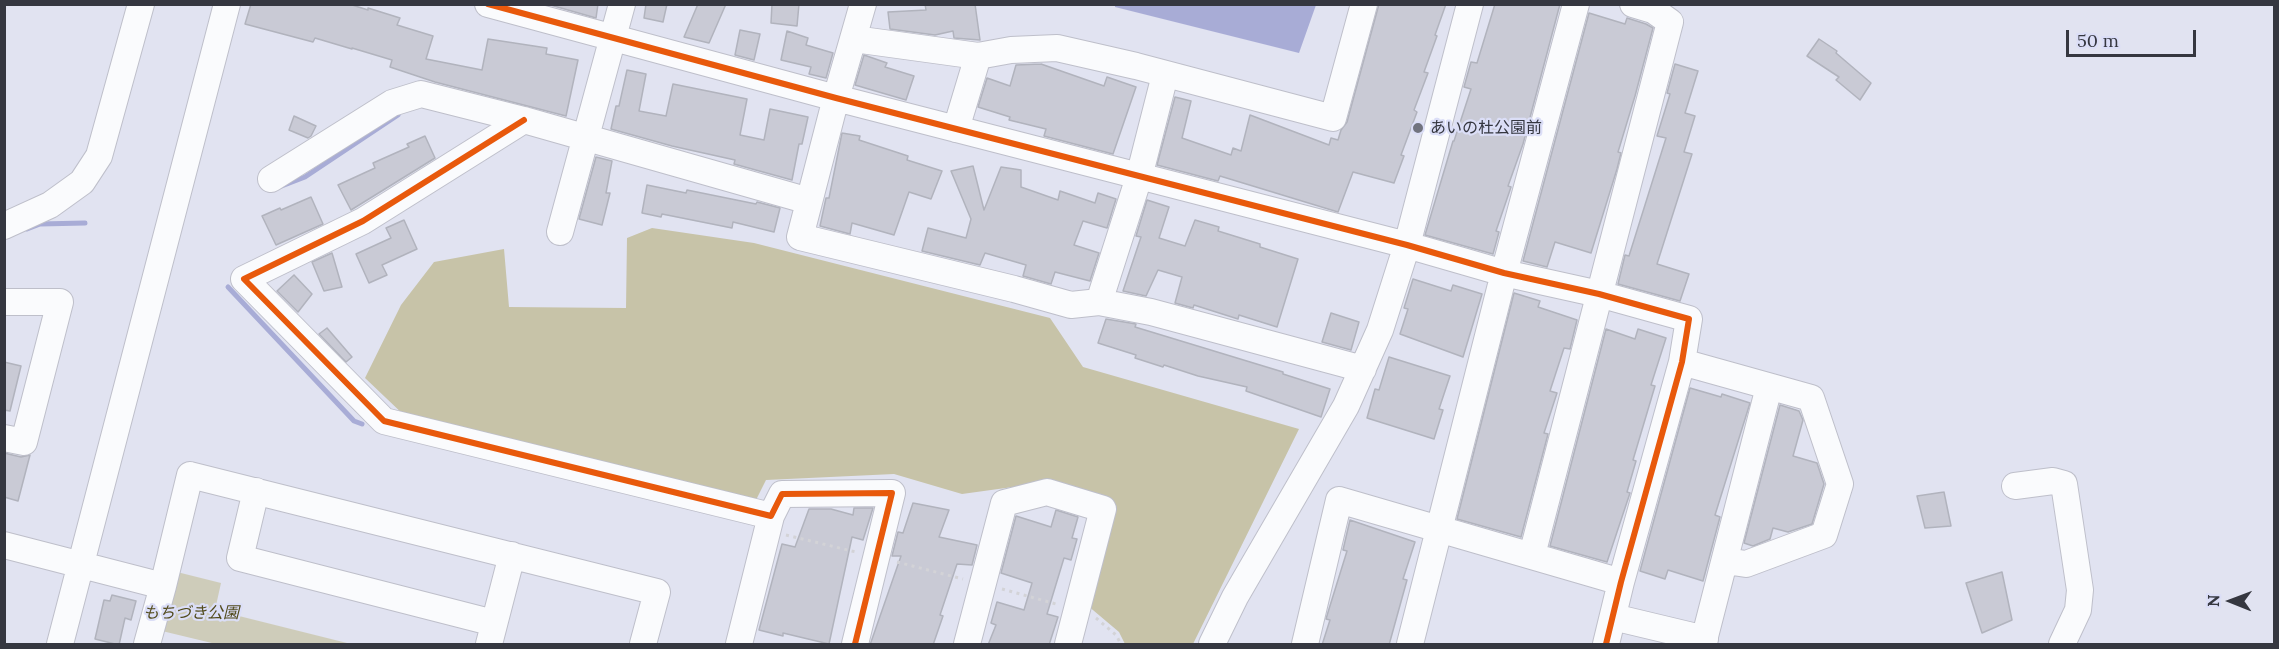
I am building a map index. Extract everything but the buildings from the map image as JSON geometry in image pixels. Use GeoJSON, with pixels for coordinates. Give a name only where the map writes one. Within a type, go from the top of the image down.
{"type":"FeatureCollection","features":[{"type":"Feature","properties":{"kind":"street"},"geometry":{"type":"LineString","coordinates":[[4,226],[50,206],[82,182],[99,156],[141,4]]}},
{"type":"Feature","properties":{"kind":"street"},"geometry":{"type":"LineString","coordinates":[[60,645],[227,4]]}},
{"type":"Feature","properties":{"kind":"street"},"geometry":{"type":"LineString","coordinates":[[488,4],[836,98],[1407,244],[1504,273],[1599,294],[1689,319],[1682,362],[1621,582],[1606,645]]}},
{"type":"Feature","properties":{"kind":"street"},"geometry":{"type":"LineString","coordinates":[[560,232],[615,37],[622,4]]}},
{"type":"Feature","properties":{"kind":"street"},"geometry":{"type":"LineString","coordinates":[[864,4],[836,98],[800,237],[1003,286],[1071,305],[1099,302],[1151,312],[1363,369]]}},
{"type":"Feature","properties":{"kind":"street"},"geometry":{"type":"LineString","coordinates":[[854,39],[978,56],[1011,50],[1057,48],[1136,66],[1333,118],[1364,4]]}},
{"type":"Feature","properties":{"kind":"street"},"geometry":{"type":"LineString","coordinates":[[1212,645],[1235,597],[1346,406],[1380,330],[1407,244],[1470,4]]}},
{"type":"Feature","properties":{"kind":"street"},"geometry":{"type":"LineString","coordinates":[[1410,645],[1504,273],[1576,4]]}},
{"type":"Feature","properties":{"kind":"street"},"geometry":{"type":"LineString","coordinates":[[1532,555],[1670,22],[1653,10],[1633,4]]}},
{"type":"Feature","properties":{"kind":"street"},"geometry":{"type":"LineString","coordinates":[[956,129],[978,56]]}},
{"type":"Feature","properties":{"kind":"street"},"geometry":{"type":"LineString","coordinates":[[1099,302],[1139,177],[1165,75]]}},
{"type":"Feature","properties":{"kind":"street"},"geometry":{"type":"LineString","coordinates":[[271,179],[392,103],[421,94],[524,120],[809,201]]}},
{"type":"Feature","properties":{"kind":"street"},"geometry":{"type":"LineString","coordinates":[[524,120],[363,221],[244,279],[384,421],[769,523]]}},
{"type":"Feature","properties":{"kind":"street"},"geometry":{"type":"LineString","coordinates":[[4,302],[60,302],[24,442],[4,438]]}},
{"type":"Feature","properties":{"kind":"street"},"geometry":{"type":"LineString","coordinates":[[1682,362],[1811,398],[1840,484],[1824,536],[1746,564],[1726,561]]}},
{"type":"Feature","properties":{"kind":"street"},"geometry":{"type":"LineString","coordinates":[[1613,617],[1704,642],[1769,387]]}},
{"type":"Feature","properties":{"kind":"street"},"geometry":{"type":"LineString","coordinates":[[147,645],[190,475],[657,592],[643,645]]}},
{"type":"Feature","properties":{"kind":"street"},"geometry":{"type":"LineString","coordinates":[[2015,486],[2053,481],[2064,484],[2080,590],[2078,610],[2062,645]]}},
{"type":"Feature","properties":{"kind":"street"},"geometry":{"type":"LineString","coordinates":[[256,491],[240,558],[492,634],[512,555]]}},
{"type":"Feature","properties":{"kind":"street"},"geometry":{"type":"LineString","coordinates":[[967,645],[1004,504],[1047,492],[1103,509],[1068,645]]}},
{"type":"Feature","properties":{"kind":"street"},"geometry":{"type":"LineString","coordinates":[[746,643],[769,523],[782,494],[892,493],[855,645]]}},
{"type":"Feature","properties":{"kind":"street"},"geometry":{"type":"LineString","coordinates":[[1305,645],[1339,500],[1621,582]]}},
{"type":"Feature","properties":{"kind":"street"},"geometry":{"type":"LineString","coordinates":[[4,545],[163,586]]}},
{"type":"Feature","properties":{"kind":"path"},"geometry":{"type":"LineString","coordinates":[[769,523],[877,557],[1088,611],[1116,635],[1121,645]]}},
{"type":"Feature","properties":{"kind":"green space","name":"もちづき公園"},"geometry":{"type":"Polygon","coordinates":[[[177,572],[221,583],[215,610],[351,644],[216,644],[162,631],[177,572]]]}},
{"type":"Feature","properties":{"kind":"shaded area"},"geometry":{"type":"Polygon","coordinates":[[[652,228],[754,243],[1050,318],[1083,367],[1299,429],[1193,644],[1125,644],[1119,632],[1087,605],[1113,504],[1049,482],[962,494],[894,474],[766,480],[755,502],[406,417],[365,378],[401,305],[434,262],[504,249],[509,307],[626,308],[627,238],[652,228]]]}},
{"type":"Feature","properties":{"kind":"water"},"geometry":{"type":"Polygon","coordinates":[[[1115,4],[1316,5],[1299,53],[1115,7],[1115,4]]]}},
{"type":"Feature","properties":{"kind":"waterway"},"geometry":{"type":"LineString","coordinates":[[279,187],[305,177],[398,115]]}},
{"type":"Feature","properties":{"kind":"waterway"},"geometry":{"type":"LineString","coordinates":[[27,229],[40,224],[85,223]]}},
{"type":"Feature","properties":{"kind":"waterway"},"geometry":{"type":"LineString","coordinates":[[228,287],[354,421],[362,424]]}},
{"type":"Feature","properties":{"kind":"cycle path"},"geometry":{"type":"LineString","coordinates":[[488,4],[836,98],[1407,245],[1504,273],[1599,294],[1689,319],[1682,362],[1606,644]]}},
{"type":"Feature","properties":{"kind":"cycle path"},"geometry":{"type":"LineString","coordinates":[[524,120],[363,221],[244,279],[384,421],[771,516],[782,494],[892,493],[855,644]]}},
{"type":"Feature","properties":{"kind":"place","name":"あいの杜公園前"},"geometry":{"type":"Point","coordinates":[1418,128]}}]}
